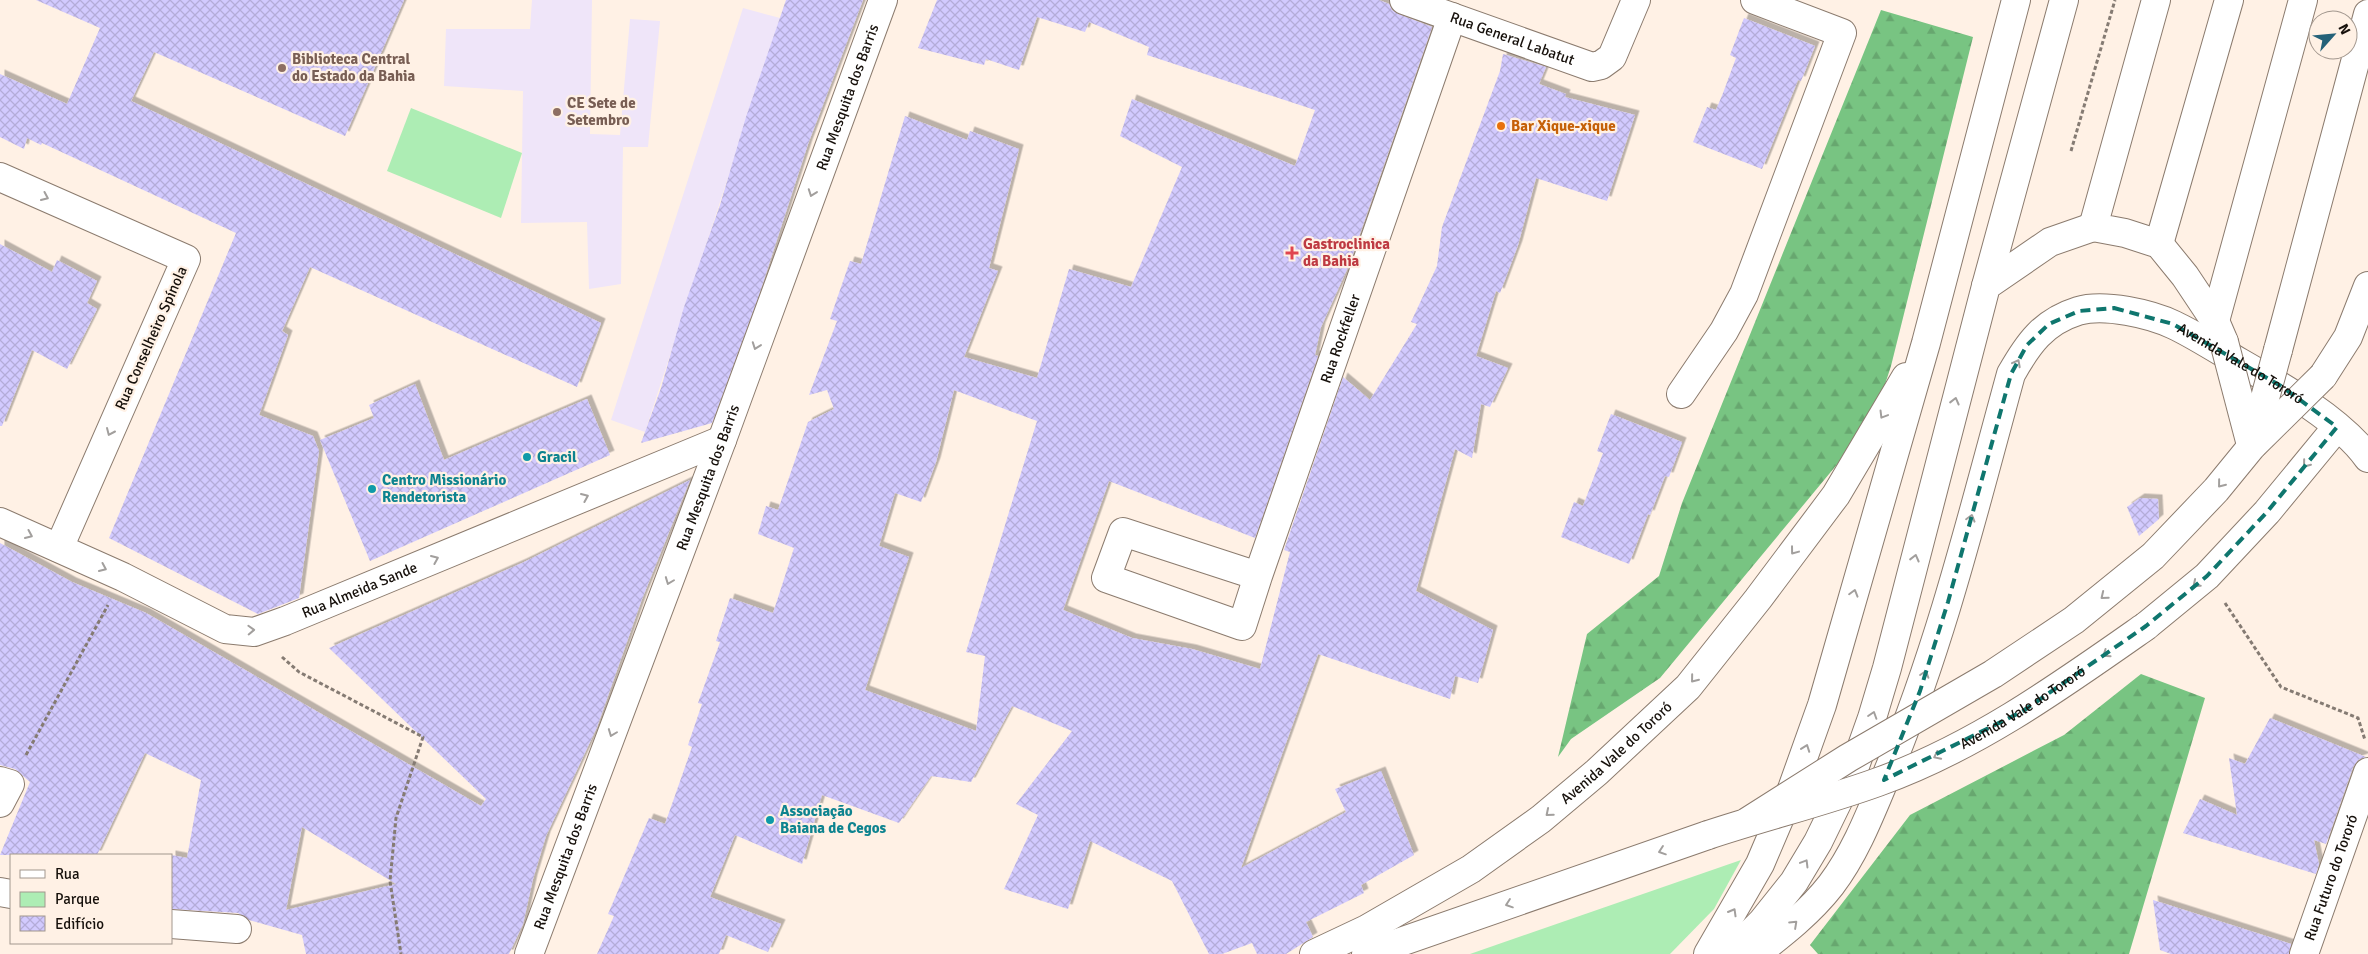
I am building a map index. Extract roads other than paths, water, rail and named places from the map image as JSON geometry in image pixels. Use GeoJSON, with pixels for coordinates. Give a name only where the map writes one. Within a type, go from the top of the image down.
{"type":"FeatureCollection","features":[{"type":"Feature","properties":{"kind":"street","name":"Rua Mesquita dos Barris"},"geometry":{"type":"LineString","coordinates":[[529,954],[722,440],[883,0]]}},
{"type":"Feature","properties":{"kind":"street","name":"Rua General Labatut"},"geometry":{"type":"LineString","coordinates":[[1404,0],[1592,67],[1601,66],[1612,57],[1636,0]]}},
{"type":"Feature","properties":{"kind":"street"},"geometry":{"type":"LineString","coordinates":[[1681,394],[1724,331],[1744,294],[1842,33],[1755,0]]}},
{"type":"Feature","properties":{"kind":"street","name":"Avenida Vale do Tororó"},"geometry":{"type":"LineString","coordinates":[[1708,954],[1760,864],[1792,789],[1822,705],[1926,343],[2016,0]]}},
{"type":"Feature","properties":{"kind":"street"},"geometry":{"type":"LineString","coordinates":[[1730,954],[1762,922],[1794,882],[1818,842],[1855,766],[1872,718],[1887,668],[1986,286],[2064,0]]}},
{"type":"Feature","properties":{"kind":"street"},"geometry":{"type":"LineString","coordinates":[[2093,227],[2156,0]]}},
{"type":"Feature","properties":{"kind":"street"},"geometry":{"type":"LineString","coordinates":[[2159,244],[2229,0]]}},
{"type":"Feature","properties":{"kind":"street"},"geometry":{"type":"LineString","coordinates":[[2220,332],[2303,0]]}},
{"type":"Feature","properties":{"kind":"street"},"geometry":{"type":"LineString","coordinates":[[2252,446],[2368,14]]}},
{"type":"Feature","properties":{"kind":"street","name":"Rua Rockfeller"},"geometry":{"type":"LineString","coordinates":[[1258,576],[1123,532],[1106,578],[1242,626],[1452,17]]}},
{"type":"Feature","properties":{"kind":"street","name":"Rua Conselheiro Spínola"},"geometry":{"type":"LineString","coordinates":[[0,177],[186,259],[58,548]]}},
{"type":"Feature","properties":{"kind":"street"},"geometry":{"type":"LineString","coordinates":[[1986,286],[2050,242],[2093,227],[2126,233],[2159,244],[2185,276],[2220,332],[2252,446]]}},
{"type":"Feature","properties":{"kind":"street"},"geometry":{"type":"LineString","coordinates":[[1747,822],[1848,758],[1993,674],[2074,620],[2153,556],[2216,490],[2252,446],[2323,376],[2348,337],[2368,286]]}},
{"type":"Feature","properties":{"kind":"street","name":"Avenida Vale do Tororó"},"geometry":{"type":"LineString","coordinates":[[1366,954],[1708,835],[1879,782],[1936,757],[2023,712],[2146,626],[2207,576],[2267,512],[2337,427],[2281,386],[2173,324],[2114,308],[2079,311],[2049,324],[2027,346],[2011,374],[1948,602],[1920,691],[1862,831],[1831,885],[1794,925],[1756,954]]}},
{"type":"Feature","properties":{"kind":"street","name":"Avenida Vale do Tororó"},"geometry":{"type":"LineString","coordinates":[[1314,954],[1367,929],[1471,869],[1541,820],[1597,772],[1688,687],[1758,599],[1836,495],[1926,343]]}},
{"type":"Feature","properties":{"kind":"street"},"geometry":{"type":"LineString","coordinates":[[2337,427],[2362,449],[2368,458]]}},
{"type":"Feature","properties":{"kind":"street","name":"Rua Almeida Sande"},"geometry":{"type":"LineString","coordinates":[[0,522],[123,577],[225,628],[254,632],[285,621],[722,440]]}},
{"type":"Feature","properties":{"kind":"street","name":"Rua Futuro do Tororó"},"geometry":{"type":"LineString","coordinates":[[2304,954],[2368,772]]}},
{"type":"Feature","properties":{"kind":"street"},"geometry":{"type":"LineString","coordinates":[[172,924],[237,929]]}},
{"type":"Feature","properties":{"kind":"place","name":"Biblioteca Central do Estado da Bahia"},"geometry":{"type":"Point","coordinates":[282,68]}},
{"type":"Feature","properties":{"kind":"place","name":"CE Sete de Setembro"},"geometry":{"type":"Point","coordinates":[557,112]}},
{"type":"Feature","properties":{"kind":"place","name":"Bar Xique-xique"},"geometry":{"type":"Point","coordinates":[1501,126]}},
{"type":"Feature","properties":{"kind":"place","name":"Gastroclinica da Bahia"},"geometry":{"type":"Point","coordinates":[1292,253]}},
{"type":"Feature","properties":{"kind":"place","name":"Gracil"},"geometry":{"type":"Point","coordinates":[527,457]}},
{"type":"Feature","properties":{"kind":"place","name":"Centro Missionário Rendetorista"},"geometry":{"type":"Point","coordinates":[372,489]}},
{"type":"Feature","properties":{"kind":"place","name":"Associação Baiana de Cegos"},"geometry":{"type":"Point","coordinates":[770,820]}}]}
